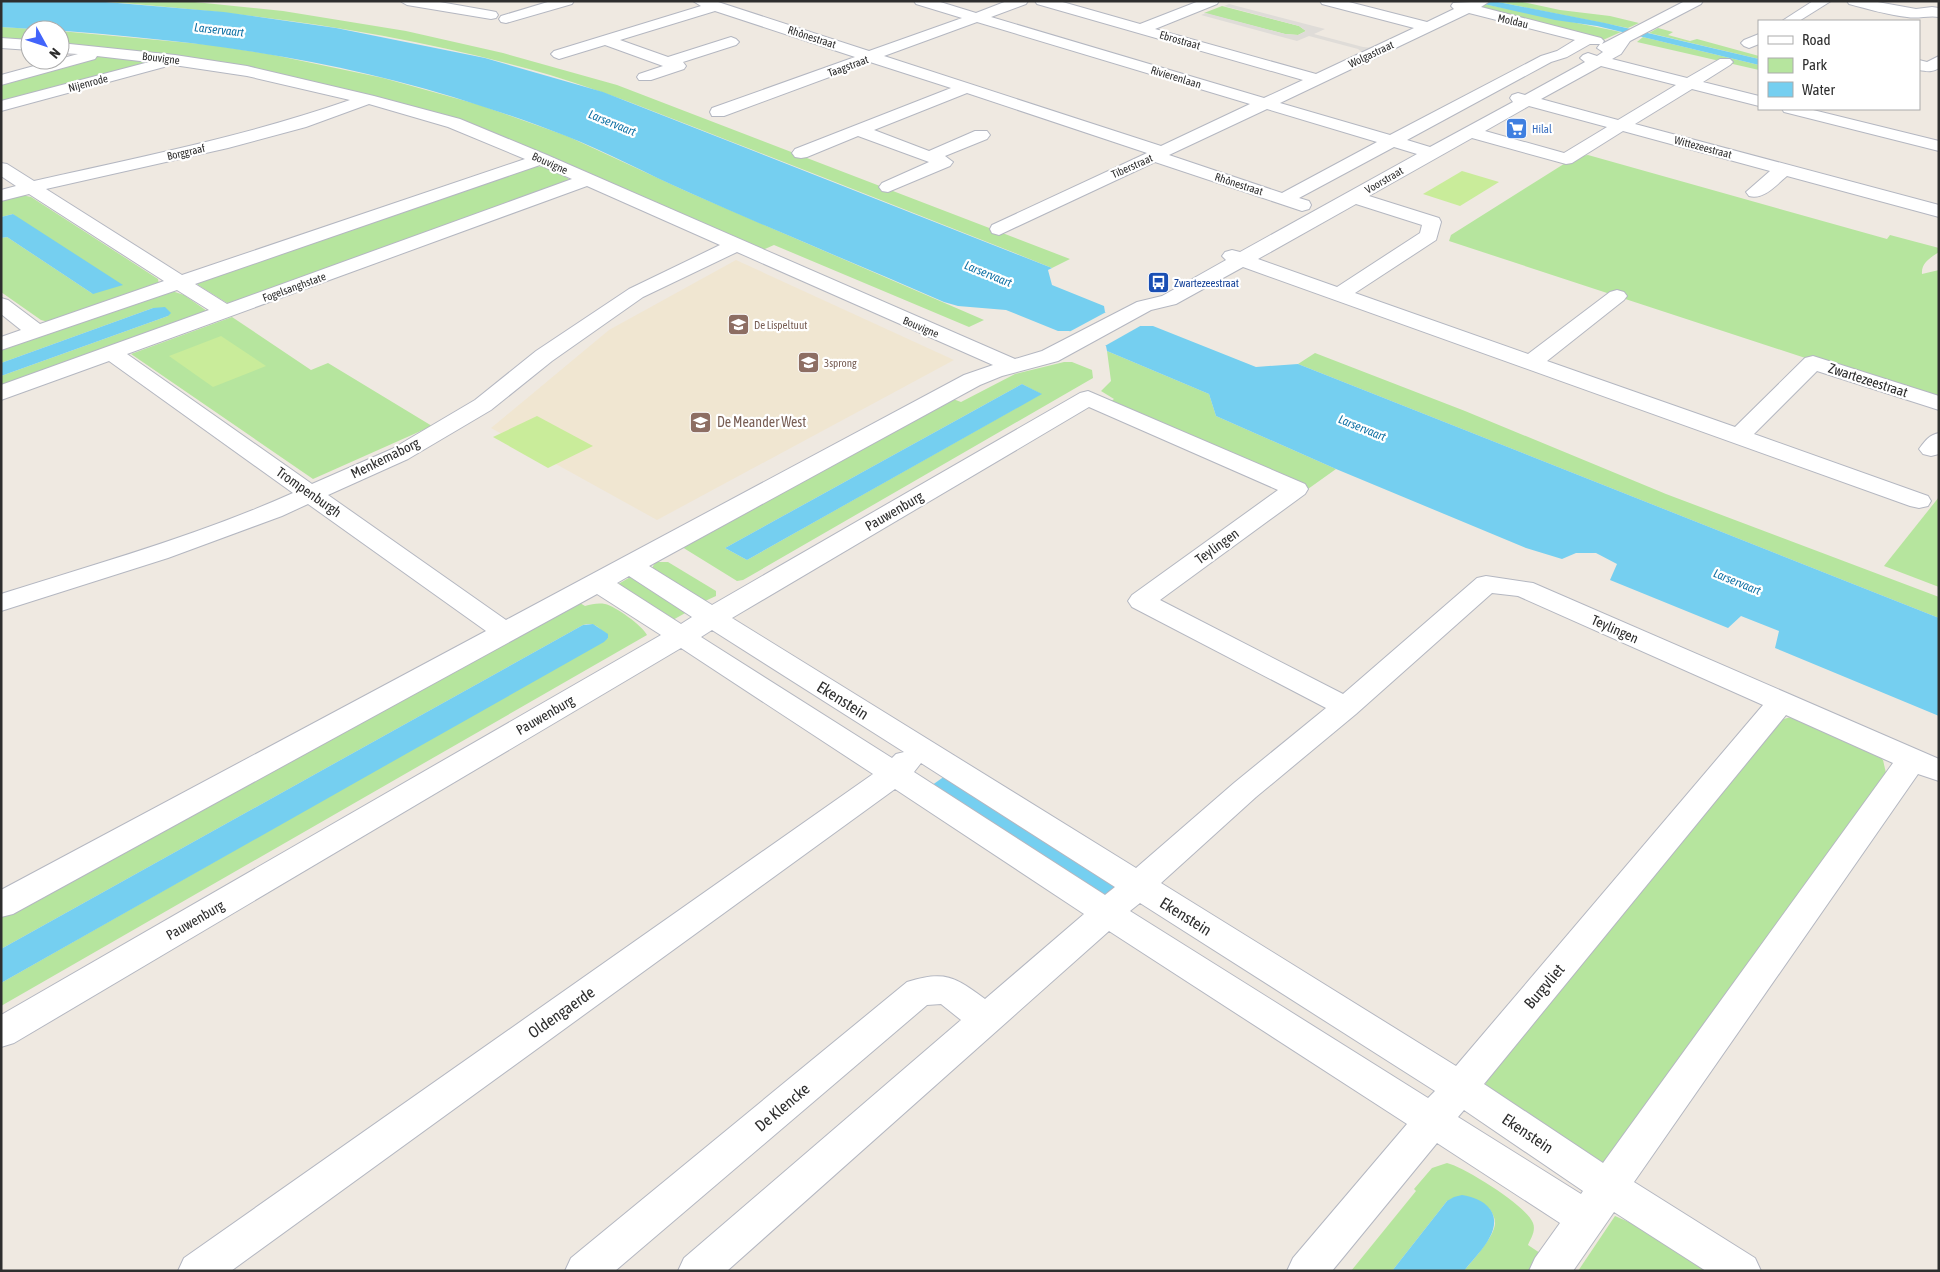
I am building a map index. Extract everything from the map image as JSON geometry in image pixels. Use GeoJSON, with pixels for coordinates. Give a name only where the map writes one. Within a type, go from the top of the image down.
{"type":"FeatureCollection","features":[{"type":"Feature","properties":{"kind":"street"},"geometry":{"type":"LineString","coordinates":[[407,1],[491,15]]}},
{"type":"Feature","properties":{"kind":"street"},"geometry":{"type":"LineString","coordinates":[[506,19],[567,1]]}},
{"type":"Feature","properties":{"kind":"street","name":"Rivierenlaan"},"geometry":{"type":"LineString","coordinates":[[920,1],[1425,152]]}},
{"type":"Feature","properties":{"kind":"street","name":"Taagstraat"},"geometry":{"type":"LineString","coordinates":[[718,112],[1021,1]]}},
{"type":"Feature","properties":{"kind":"street","name":"Ebrostraat"},"geometry":{"type":"LineString","coordinates":[[1042,1],[1318,79]]}},
{"type":"Feature","properties":{"kind":"street"},"geometry":{"type":"LineString","coordinates":[[1141,29],[1212,1]]}},
{"type":"Feature","properties":{"kind":"street"},"geometry":{"type":"LineString","coordinates":[[1327,1],[1429,27]]}},
{"type":"Feature","properties":{"kind":"street","name":"Voorstraat"},"geometry":{"type":"LineString","coordinates":[[1014,366],[1050,356],[1144,306],[1169,300],[1236,257],[1318,210],[1592,59],[1616,51],[1621,42],[1696,1]]}},
{"type":"Feature","properties":{"kind":"street"},"geometry":{"type":"LineString","coordinates":[[1791,20],[1824,1]]}},
{"type":"Feature","properties":{"kind":"street"},"geometry":{"type":"LineString","coordinates":[[1854,1],[1914,14],[1927,14],[1936,10]]}},
{"type":"Feature","properties":{"kind":"street","name":"Rhônestraat"},"geometry":{"type":"LineString","coordinates":[[559,54],[606,40],[708,4],[966,88],[1318,210]]}},
{"type":"Feature","properties":{"kind":"street","name":"Moldau"},"geometry":{"type":"LineString","coordinates":[[1448,4],[1476,4],[1588,39]]}},
{"type":"Feature","properties":{"kind":"street","name":"Wolgastraat"},"geometry":{"type":"LineString","coordinates":[[1265,104],[1476,4]]}},
{"type":"Feature","properties":{"kind":"street"},"geometry":{"type":"LineString","coordinates":[[1914,14],[1933,27]]}},
{"type":"Feature","properties":{"kind":"street"},"geometry":{"type":"LineString","coordinates":[[1284,199],[1588,39],[1621,42]]}},
{"type":"Feature","properties":{"kind":"street"},"geometry":{"type":"LineString","coordinates":[[606,40],[678,66],[645,77]]}},
{"type":"Feature","properties":{"kind":"street"},"geometry":{"type":"LineString","coordinates":[[668,62],[731,42]]}},
{"type":"Feature","properties":{"kind":"street"},"geometry":{"type":"LineString","coordinates":[[1,43],[20,44]]}},
{"type":"Feature","properties":{"kind":"street","name":"Bouvigne"},"geometry":{"type":"LineString","coordinates":[[70,49],[175,60],[247,71],[368,99],[454,123],[541,159],[1014,366]]}},
{"type":"Feature","properties":{"kind":"street","name":"Nijenrode"},"geometry":{"type":"LineString","coordinates":[[1,80],[106,52]]}},
{"type":"Feature","properties":{"kind":"street"},"geometry":{"type":"LineString","coordinates":[[1592,59],[1758,101]]}},
{"type":"Feature","properties":{"kind":"street","name":"Nijenrode"},"geometry":{"type":"LineString","coordinates":[[1,106],[175,60]]}},
{"type":"Feature","properties":{"kind":"street"},"geometry":{"type":"LineString","coordinates":[[1920,65],[1930,67],[1939,61]]}},
{"type":"Feature","properties":{"kind":"street"},"geometry":{"type":"LineString","coordinates":[[1470,132],[1566,159],[1724,62]]}},
{"type":"Feature","properties":{"kind":"street"},"geometry":{"type":"LineString","coordinates":[[800,153],[966,88]]}},
{"type":"Feature","properties":{"kind":"street","name":"Borggraaf"},"geometry":{"type":"LineString","coordinates":[[1,196],[32,186],[222,144],[300,123],[368,99]]}},
{"type":"Feature","properties":{"kind":"street","name":"Voorstraat"},"geometry":{"type":"LineString","coordinates":[[1318,210],[1354,197],[1425,152],[1470,132],[1522,99]]}},
{"type":"Feature","properties":{"kind":"street","name":"Wittezeestraat"},"geometry":{"type":"LineString","coordinates":[[1522,99],[1939,211]]}},
{"type":"Feature","properties":{"kind":"street","name":"Tiberstraat"},"geometry":{"type":"LineString","coordinates":[[999,229],[1265,104]]}},
{"type":"Feature","properties":{"kind":"street"},"geometry":{"type":"LineString","coordinates":[[1794,110],[1939,146]]}},
{"type":"Feature","properties":{"kind":"street"},"geometry":{"type":"LineString","coordinates":[[1856,126],[1871,114]]}},
{"type":"Feature","properties":{"kind":"street"},"geometry":{"type":"LineString","coordinates":[[857,130],[944,162],[888,187]]}},
{"type":"Feature","properties":{"kind":"street"},"geometry":{"type":"LineString","coordinates":[[930,157],[981,136]]}},
{"type":"Feature","properties":{"kind":"street"},"geometry":{"type":"LineString","coordinates":[[1,344],[181,284],[541,159]]}},
{"type":"Feature","properties":{"kind":"street"},"geometry":{"type":"LineString","coordinates":[[1,168],[32,186],[225,312]]}},
{"type":"Feature","properties":{"kind":"street"},"geometry":{"type":"LineString","coordinates":[[1755,192],[1784,169]]}},
{"type":"Feature","properties":{"kind":"street","name":"Fogelsanghstate"},"geometry":{"type":"LineString","coordinates":[[1,393],[587,180]]}},
{"type":"Feature","properties":{"kind":"street"},"geometry":{"type":"LineString","coordinates":[[1340,294],[1429,236],[1432,222],[1354,197]]}},
{"type":"Feature","properties":{"kind":"street","name":"Menkemaborg"},"geometry":{"type":"LineString","coordinates":[[1,603],[159,554],[273,511],[400,454],[483,405],[544,356],[636,293],[735,245]]}},
{"type":"Feature","properties":{"kind":"street"},"geometry":{"type":"LineString","coordinates":[[1236,257],[1919,501]]}},
{"type":"Feature","properties":{"kind":"street"},"geometry":{"type":"LineString","coordinates":[[1530,363],[1617,296]]}},
{"type":"Feature","properties":{"kind":"street"},"geometry":{"type":"LineString","coordinates":[[1,304],[37,332]]}},
{"type":"Feature","properties":{"kind":"street","name":"Trompenburgh"},"geometry":{"type":"LineString","coordinates":[[111,353],[506,632]]}},
{"type":"Feature","properties":{"kind":"street","name":"Zwartezeestraat"},"geometry":{"type":"LineString","coordinates":[[1738,437],[1813,363],[1939,403]]}},
{"type":"Feature","properties":{"kind":"street"},"geometry":{"type":"LineString","coordinates":[[1,905],[972,380],[1014,366]]}},
{"type":"Feature","properties":{"kind":"street","name":"Teylingen"},"geometry":{"type":"LineString","coordinates":[[1088,398],[1296,489],[1141,601],[1346,707]]}},
{"type":"Feature","properties":{"kind":"street","name":"Pauwenburg"},"geometry":{"type":"LineString","coordinates":[[1,1033],[1088,398]]}},
{"type":"Feature","properties":{"kind":"street","name":"Ekenstein"},"geometry":{"type":"LineString","coordinates":[[629,565],[1459,1087],[1608,1187],[1741,1271]]}},
{"type":"Feature","properties":{"kind":"street"},"geometry":{"type":"LineString","coordinates":[[597,582],[895,774],[1107,914],[1586,1218]]}},
{"type":"Feature","properties":{"kind":"street","name":"Teylingen"},"geometry":{"type":"LineString","coordinates":[[1107,914],[1245,790],[1346,707],[1486,584],[1524,589],[1925,765]]}},
{"type":"Feature","properties":{"kind":"street","name":"Burgvliet"},"geometry":{"type":"LineString","coordinates":[[1307,1271],[1781,702]]}},
{"type":"Feature","properties":{"kind":"street","name":"Oldengaerde"},"geometry":{"type":"LineString","coordinates":[[198,1271],[895,774],[920,748]]}},
{"type":"Feature","properties":{"kind":"street"},"geometry":{"type":"LineString","coordinates":[[1549,1271],[1608,1187],[1925,765]]}},
{"type":"Feature","properties":{"kind":"street"},"geometry":{"type":"LineString","coordinates":[[698,1271],[1107,914]]}},
{"type":"Feature","properties":{"kind":"street","name":"De Klencke"},"geometry":{"type":"LineString","coordinates":[[585,1271],[919,992],[947,990],[986,1019]]}},
{"type":"Feature","properties":{"kind":"shaded area"},"geometry":{"type":"Polygon","coordinates":[[[1229,4],[1325,29],[1314,34],[1363,47],[1374,48],[1363,53],[1358,49],[1309,36],[1297,41],[1201,15],[1206,13],[1285,34],[1298,35],[1306,31],[1299,26],[1224,6],[1229,4]]]}},
{"type":"Feature","properties":{"kind":"shaded area"},"geometry":{"type":"Polygon","coordinates":[[[736,260],[954,360],[657,520],[491,428],[609,330],[736,260]]]}},
{"type":"Feature","properties":{"kind":"green space"},"geometry":{"type":"Polygon","coordinates":[[[94,1],[185,1],[283,11],[406,31],[503,53],[617,85],[1070,259],[1052,268],[627,101],[576,83],[494,60],[438,47],[324,26],[209,11],[94,1]]]}},
{"type":"Feature","properties":{"kind":"green space"},"geometry":{"type":"Polygon","coordinates":[[[1493,1],[1518,1],[1560,10],[1610,16],[1639,23],[1628,28],[1493,1]]]}},
{"type":"Feature","properties":{"kind":"green space"},"geometry":{"type":"Polygon","coordinates":[[[1484,4],[1621,32],[1603,40],[1474,9],[1484,4]]]}},
{"type":"Feature","properties":{"kind":"green space"},"geometry":{"type":"Polygon","coordinates":[[[1222,6],[1299,26],[1306,31],[1298,35],[1285,34],[1204,13],[1222,6]]]}},
{"type":"Feature","properties":{"kind":"green space"},"geometry":{"type":"Polygon","coordinates":[[[1,27],[20,28],[20,41],[1,40],[1,27]]]}},
{"type":"Feature","properties":{"kind":"green space"},"geometry":{"type":"Polygon","coordinates":[[[1658,28],[1673,32],[1668,35],[1690,41],[1697,39],[1758,56],[1758,59],[1649,33],[1658,28]]]}},
{"type":"Feature","properties":{"kind":"green space"},"geometry":{"type":"Polygon","coordinates":[[[70,32],[212,45],[269,54],[383,78],[480,105],[567,136],[688,192],[984,320],[969,327],[774,245],[760,251],[411,107],[270,72],[70,45],[70,32]]]}},
{"type":"Feature","properties":{"kind":"green space"},"geometry":{"type":"Polygon","coordinates":[[[1643,37],[1758,65],[1758,70],[1637,42],[1643,37]]]}},
{"type":"Feature","properties":{"kind":"green space"},"geometry":{"type":"Polygon","coordinates":[[[103,55],[149,61],[143,65],[1,103],[1,81],[44,70],[70,70],[70,63],[103,55]]]}},
{"type":"Feature","properties":{"kind":"green space"},"geometry":{"type":"Polygon","coordinates":[[[1588,155],[1887,239],[1890,235],[1939,248],[1939,252],[1929,259],[1923,267],[1922,274],[1939,270],[1939,402],[1449,241],[1451,235],[1575,157],[1588,155]]]}},
{"type":"Feature","properties":{"kind":"green space"},"geometry":{"type":"Polygon","coordinates":[[[532,166],[547,167],[569,179],[565,183],[246,301],[227,303],[198,285],[198,282],[532,166]]]}},
{"type":"Feature","properties":{"kind":"green space"},"geometry":{"type":"Polygon","coordinates":[[[1462,171],[1499,182],[1460,206],[1423,194],[1462,171]]]}},
{"type":"Feature","properties":{"kind":"green space"},"geometry":{"type":"Polygon","coordinates":[[[22,195],[31,197],[158,279],[159,285],[52,323],[41,320],[1,292],[1,238],[7,237],[93,294],[13,214],[1,217],[1,201],[22,195]]]}},
{"type":"Feature","properties":{"kind":"green space"},"geometry":{"type":"Polygon","coordinates":[[[172,291],[184,295],[207,311],[1,390],[1,376],[168,316],[153,308],[1,363],[1,350],[172,291]]]}},
{"type":"Feature","properties":{"kind":"green space"},"geometry":{"type":"Polygon","coordinates":[[[232,317],[311,370],[328,363],[432,426],[313,479],[131,354],[232,317]]]}},
{"type":"Feature","properties":{"kind":"green space"},"geometry":{"type":"Polygon","coordinates":[[[221,336],[266,366],[213,387],[169,356],[221,336]]]}},
{"type":"Feature","properties":{"kind":"green space"},"geometry":{"type":"Polygon","coordinates":[[[1107,351],[1209,394],[1216,416],[1336,469],[1308,489],[1110,402],[1114,399],[1101,391],[1111,381],[1107,351]]]}},
{"type":"Feature","properties":{"kind":"green space"},"geometry":{"type":"Polygon","coordinates":[[[1315,353],[1465,411],[1666,494],[1939,597],[1939,618],[1298,364],[1315,353]]]}},
{"type":"Feature","properties":{"kind":"green space"},"geometry":{"type":"Polygon","coordinates":[[[1064,362],[1072,362],[1092,370],[1093,378],[743,580],[737,581],[682,547],[953,399],[961,402],[1015,374],[1064,362]],[[1022,384],[725,548],[747,560],[1041,394],[1022,384]]]}},
{"type":"Feature","properties":{"kind":"green space"},"geometry":{"type":"Polygon","coordinates":[[[537,416],[593,446],[548,468],[493,437],[537,416]]]}},
{"type":"Feature","properties":{"kind":"green space"},"geometry":{"type":"Polygon","coordinates":[[[1939,497],[1939,587],[1884,566],[1939,497]]]}},
{"type":"Feature","properties":{"kind":"green space"},"geometry":{"type":"Polygon","coordinates":[[[656,562],[668,562],[716,591],[716,596],[703,602],[652,571],[656,562]]]}},
{"type":"Feature","properties":{"kind":"green space"},"geometry":{"type":"Polygon","coordinates":[[[632,576],[687,612],[671,621],[615,586],[632,576]]]}},
{"type":"Feature","properties":{"kind":"green space"},"geometry":{"type":"Polygon","coordinates":[[[580,603],[585,606],[605,604],[610,606],[635,622],[647,635],[1,1006],[1,983],[608,638],[595,625],[583,625],[1,949],[1,918],[580,603]]]}},
{"type":"Feature","properties":{"kind":"green space"},"geometry":{"type":"Polygon","coordinates":[[[1794,716],[1873,751],[1883,760],[1886,773],[1610,1167],[1486,1091],[1486,1080],[1770,723],[1794,716]]]}},
{"type":"Feature","properties":{"kind":"green space"},"geometry":{"type":"Polygon","coordinates":[[[1447,1163],[1494,1188],[1528,1216],[1533,1223],[1534,1229],[1528,1245],[1543,1255],[1532,1271],[1464,1271],[1483,1248],[1495,1223],[1489,1208],[1447,1201],[1392,1271],[1351,1271],[1416,1191],[1414,1189],[1432,1168],[1447,1163]]]}},
{"type":"Feature","properties":{"kind":"green space"},"geometry":{"type":"Polygon","coordinates":[[[1615,1216],[1652,1232],[1710,1271],[1578,1271],[1615,1216]]]}},
{"type":"Feature","properties":{"kind":"water","name":"Larservaart"},"geometry":{"type":"Polygon","coordinates":[[[1,1],[94,1],[224,12],[336,28],[485,58],[603,92],[1052,268],[1048,270],[1052,285],[1104,306],[1105,312],[1141,326],[1153,326],[1256,367],[1298,364],[1939,618],[1939,716],[1775,648],[1779,631],[1741,616],[1728,628],[1610,580],[1617,564],[1596,553],[1576,553],[1562,559],[1526,548],[1336,469],[1216,416],[1209,394],[1107,351],[1106,346],[1069,331],[1058,331],[1006,310],[958,306],[944,302],[720,206],[581,142],[492,109],[423,88],[363,73],[244,50],[183,42],[70,32],[70,20],[20,20],[20,28],[1,27],[1,1]]]}},
{"type":"Feature","properties":{"kind":"water"},"geometry":{"type":"Polygon","coordinates":[[[1493,1],[1605,23],[1758,59],[1758,65],[1597,26],[1555,20],[1484,4],[1493,1]]]}},
{"type":"Feature","properties":{"kind":"water"},"geometry":{"type":"Polygon","coordinates":[[[13,214],[123,285],[93,294],[7,237],[1,238],[1,217],[13,214]]]}},
{"type":"Feature","properties":{"kind":"water"},"geometry":{"type":"Polygon","coordinates":[[[165,307],[171,313],[168,316],[1,376],[1,363],[153,308],[165,307]]]}},
{"type":"Feature","properties":{"kind":"water"},"geometry":{"type":"Polygon","coordinates":[[[1022,384],[1042,394],[747,560],[725,548],[1022,384]]]}},
{"type":"Feature","properties":{"kind":"water"},"geometry":{"type":"Polygon","coordinates":[[[593,624],[608,634],[608,638],[604,642],[1,983],[1,949],[583,625],[593,624]]]}},
{"type":"Feature","properties":{"kind":"water"},"geometry":{"type":"Polygon","coordinates":[[[945,776],[1123,886],[1104,902],[928,788],[945,776]]]}},
{"type":"Feature","properties":{"kind":"water"},"geometry":{"type":"Polygon","coordinates":[[[1462,1195],[1478,1199],[1484,1203],[1494,1217],[1492,1234],[1464,1271],[1392,1271],[1447,1201],[1462,1195]]]}},
{"type":"Feature","properties":{"kind":"pier"},"geometry":{"type":"Polygon","coordinates":[[[1108,311],[1142,325],[1103,347],[1069,332],[1108,311]]]}},
{"type":"Feature","properties":{"kind":"place","name":"Hilal"},"geometry":{"type":"Point","coordinates":[1516,129]}},
{"type":"Feature","properties":{"kind":"place","name":"Zwartezeestraat"},"geometry":{"type":"Point","coordinates":[1158,283]}},
{"type":"Feature","properties":{"kind":"place","name":"De Lispeltuut"},"geometry":{"type":"Point","coordinates":[738,325]}},
{"type":"Feature","properties":{"kind":"place","name":"3sprong"},"geometry":{"type":"Point","coordinates":[808,363]}},
{"type":"Feature","properties":{"kind":"place","name":"De Meander West"},"geometry":{"type":"Point","coordinates":[701,422]}}]}
